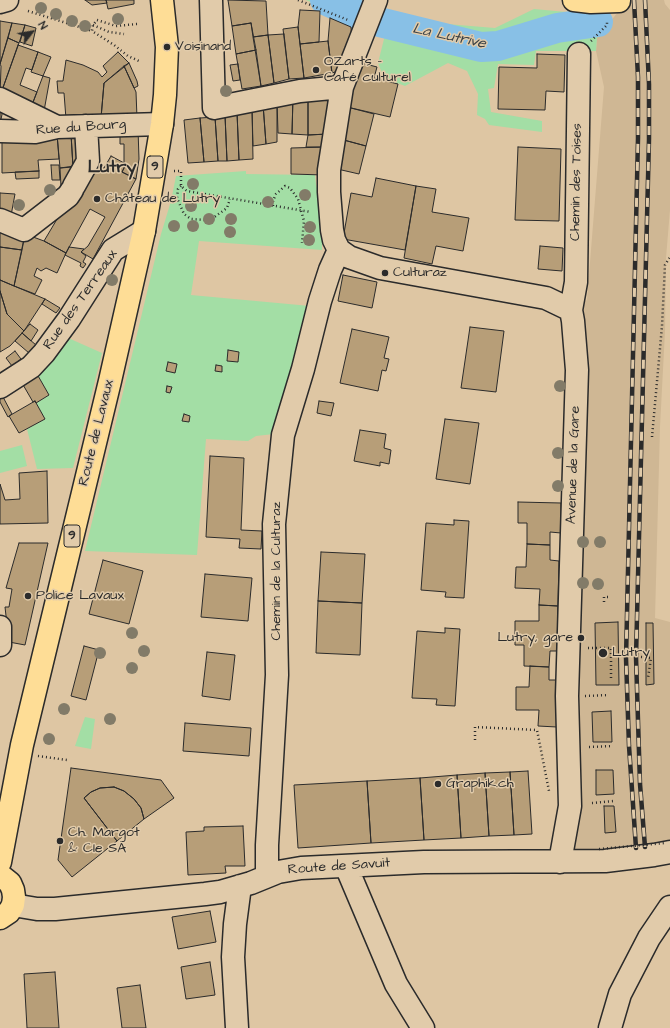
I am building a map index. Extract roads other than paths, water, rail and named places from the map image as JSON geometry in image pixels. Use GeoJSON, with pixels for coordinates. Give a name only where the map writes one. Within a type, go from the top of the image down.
{"type":"FeatureCollection","features":[{"type":"Feature","properties":{"kind":"main road","name":"Route de Lavaux"},"geometry":{"type":"LineString","coordinates":[[0,862],[22,745],[108,388],[144,231],[162,124],[167,47],[162,0]]}},
{"type":"Feature","properties":{"kind":"main road"},"geometry":{"type":"LineString","coordinates":[[574,0],[591,2],[613,9]]}},
{"type":"Feature","properties":{"kind":"main road"},"geometry":{"type":"LineString","coordinates":[[0,874],[10,883],[13,890],[14,897],[6,911]]}},
{"type":"Feature","properties":{"kind":"street"},"geometry":{"type":"LineString","coordinates":[[0,2],[7,0]]}},
{"type":"Feature","properties":{"kind":"street"},"geometry":{"type":"LineString","coordinates":[[211,0],[214,108],[300,91],[342,87]]}},
{"type":"Feature","properties":{"kind":"street"},"geometry":{"type":"LineString","coordinates":[[370,15],[342,87],[329,170],[332,230],[338,250],[349,257],[380,268],[546,298],[571,310]]}},
{"type":"Feature","properties":{"kind":"street","name":"Chemin des Toises"},"geometry":{"type":"LineString","coordinates":[[571,310],[576,282],[579,54]]}},
{"type":"Feature","properties":{"kind":"street"},"geometry":{"type":"LineString","coordinates":[[0,99],[57,127]]}},
{"type":"Feature","properties":{"kind":"street","name":"Rue du Bourg"},"geometry":{"type":"LineString","coordinates":[[0,131],[35,132],[57,127],[162,124]]}},
{"type":"Feature","properties":{"kind":"street"},"geometry":{"type":"LineString","coordinates":[[0,220],[24,230],[68,196],[88,161],[86,126]]}},
{"type":"Feature","properties":{"kind":"street","name":"Rue des Terreaux"},"geometry":{"type":"LineString","coordinates":[[0,387],[31,367],[44,353],[69,319],[113,250],[144,231]]}},
{"type":"Feature","properties":{"kind":"street","name":"Chemin de la Culturaz"},"geometry":{"type":"LineString","coordinates":[[266,876],[277,675],[274,524],[283,435],[303,369],[320,301],[338,250]]}},
{"type":"Feature","properties":{"kind":"street","name":"Avenue de la Gare"},"geometry":{"type":"LineString","coordinates":[[560,862],[570,806],[567,696],[577,370],[571,310]]}},
{"type":"Feature","properties":{"kind":"street"},"geometry":{"type":"LineString","coordinates":[[0,627],[0,645]]}},
{"type":"Feature","properties":{"kind":"street","name":"Route de Savuit"},"geometry":{"type":"LineString","coordinates":[[6,911],[55,909],[206,894],[240,886],[266,876],[293,869],[424,862],[605,861],[654,855],[668,847]]}},
{"type":"Feature","properties":{"kind":"street"},"geometry":{"type":"LineString","coordinates":[[346,866],[396,984],[423,1028]]}},
{"type":"Feature","properties":{"kind":"street"},"geometry":{"type":"LineString","coordinates":[[237,1028],[233,957],[235,924],[240,886]]}},
{"type":"Feature","properties":{"kind":"street"},"geometry":{"type":"LineString","coordinates":[[610,1028],[620,994],[650,938],[670,907]]}},
{"type":"Feature","properties":{"kind":"waterway","name":"La Lutrive"},"geometry":{"type":"LineString","coordinates":[[325,0],[367,19],[481,47],[498,46],[557,28],[598,22]]}},
{"type":"Feature","properties":{"kind":"railway"},"geometry":{"type":"LineString","coordinates":[[634,0],[638,77],[638,138],[626,658],[629,746],[636,848]]}},
{"type":"Feature","properties":{"kind":"railway"},"geometry":{"type":"LineString","coordinates":[[645,0],[649,84],[649,139],[636,657],[640,784],[645,847]]}},
{"type":"Feature","properties":{"kind":"place","name":"Voisinand"},"geometry":{"type":"Point","coordinates":[167,47]}},
{"type":"Feature","properties":{"kind":"place","name":"OZarts - Café culturel"},"geometry":{"type":"Point","coordinates":[316,70]}},
{"type":"Feature","properties":{"kind":"place","name":"Château de Lutry"},"geometry":{"type":"Point","coordinates":[97,199]}},
{"type":"Feature","properties":{"kind":"place","name":"Culturaz"},"geometry":{"type":"Point","coordinates":[385,273]}},
{"type":"Feature","properties":{"kind":"place","name":"Police Lavaux"},"geometry":{"type":"Point","coordinates":[28,596]}},
{"type":"Feature","properties":{"kind":"place","name":"Lutry, gare"},"geometry":{"type":"Point","coordinates":[581,638]}},
{"type":"Feature","properties":{"kind":"place","name":"Lutry"},"geometry":{"type":"Point","coordinates":[603,653]}},
{"type":"Feature","properties":{"kind":"place","name":"Graphik.ch"},"geometry":{"type":"Point","coordinates":[438,784]}},
{"type":"Feature","properties":{"kind":"place","name":"Ch. Margot & CIe SA"},"geometry":{"type":"Point","coordinates":[60,841]}},
{"type":"Feature","properties":{"kind":"district","name":"Lutry"},"geometry":{"type":"Point","coordinates":[112,168]}}]}
